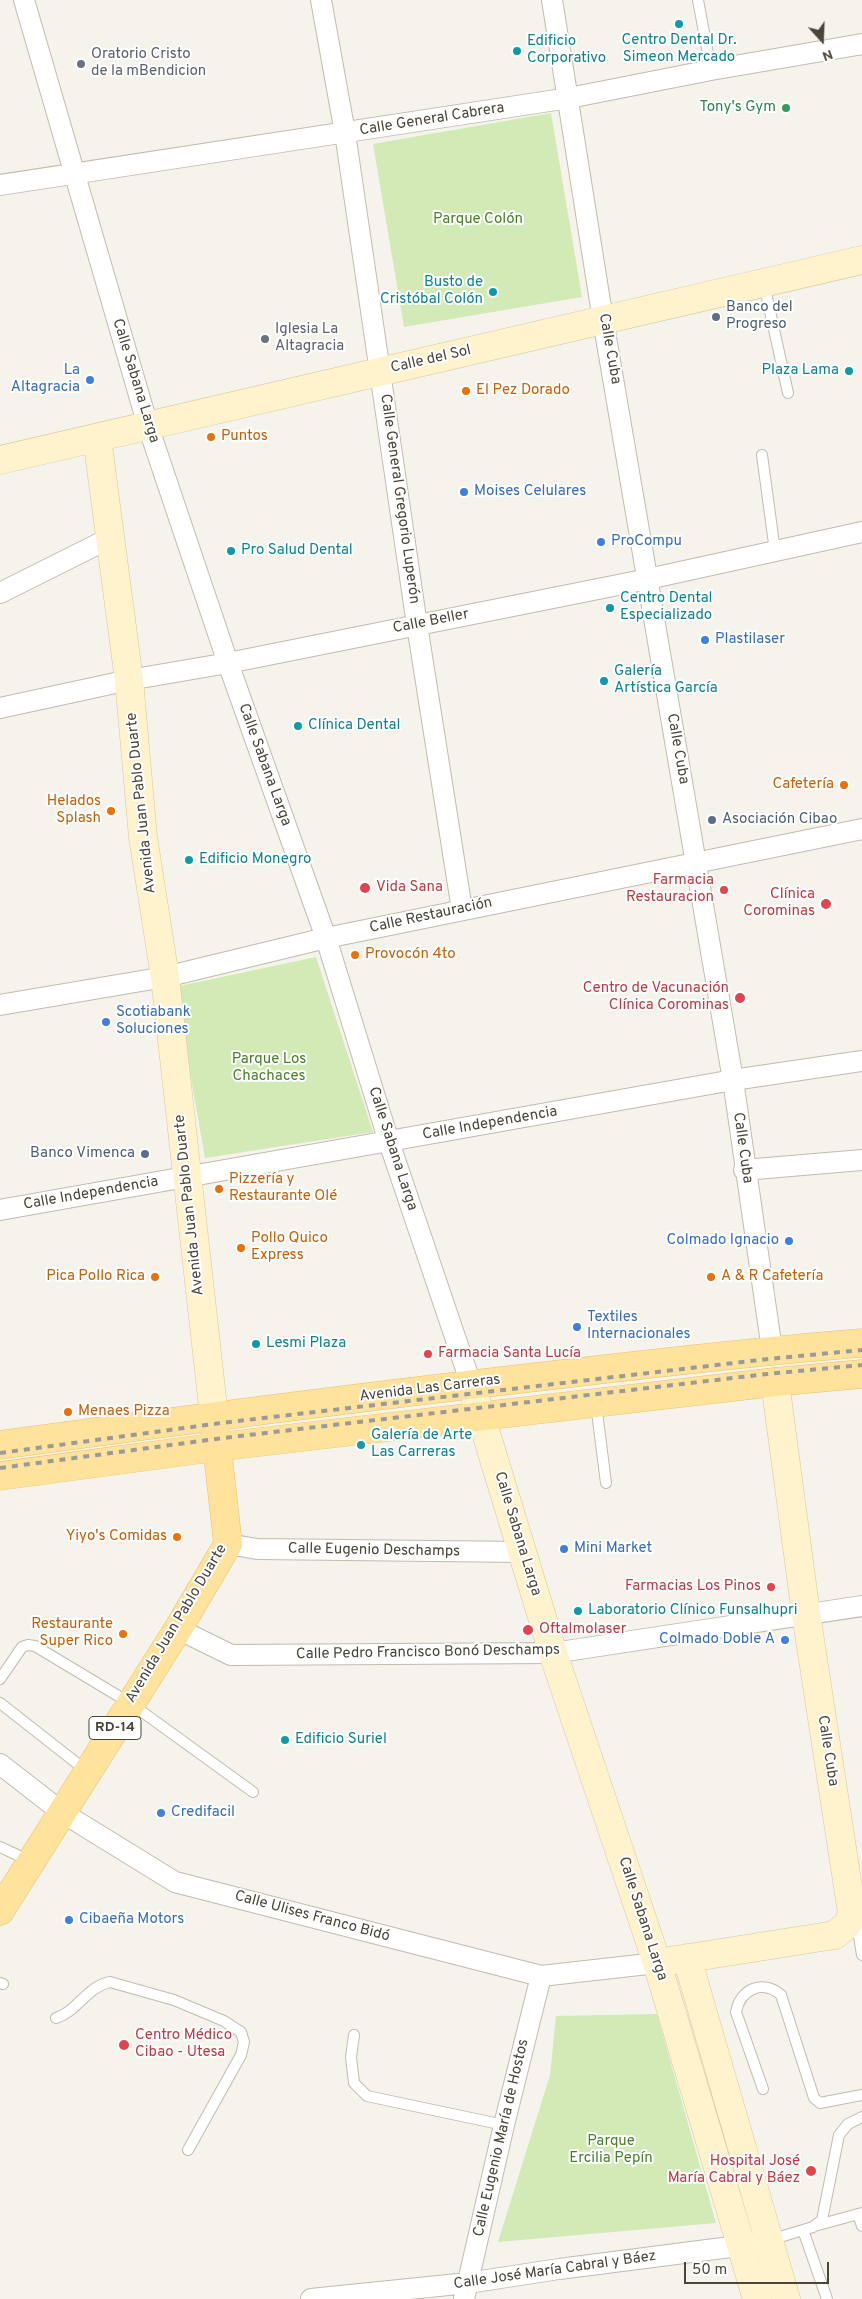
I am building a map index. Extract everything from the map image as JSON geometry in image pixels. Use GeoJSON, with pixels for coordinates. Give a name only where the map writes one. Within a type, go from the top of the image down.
{"type":"FeatureCollection","features":[{"type":"Feature","properties":{"kind":"main road","name":"Avenida Las Carreras"},"geometry":{"type":"LineString","coordinates":[[0,1445],[471,1384],[772,1350],[862,1343]]}},
{"type":"Feature","properties":{"kind":"main road"},"geometry":{"type":"LineString","coordinates":[[0,1476],[217,1447],[776,1382],[862,1374]]}},
{"type":"Feature","properties":{"kind":"main road","name":"Avenida Juan Pablo Duarte"},"geometry":{"type":"LineString","coordinates":[[0,1911],[178,1629],[228,1544],[214,1416]]}},
{"type":"Feature","properties":{"kind":"street","name":"Calle Sabana Larga"},"geometry":{"type":"LineString","coordinates":[[24,0],[148,426],[228,663],[326,938],[389,1142],[471,1384],[553,1653],[657,1963],[757,2299]]}},
{"type":"Feature","properties":{"kind":"street","name":"Calle General Gregorio Luperón"},"geometry":{"type":"LineString","coordinates":[[321,0],[345,133],[417,625],[462,910]]}},
{"type":"Feature","properties":{"kind":"street","name":"Calle Cuba"},"geometry":{"type":"LineString","coordinates":[[552,0],[604,320],[733,1080],[744,1170],[772,1350]]}},
{"type":"Feature","properties":{"kind":"street","name":"Calle General Cabrera"},"geometry":{"type":"LineString","coordinates":[[0,185],[569,98],[711,70],[862,44]]}},
{"type":"Feature","properties":{"kind":"street","name":"Calle del Sol"},"geometry":{"type":"LineString","coordinates":[[0,460],[862,260]]}},
{"type":"Feature","properties":{"kind":"street","name":"Avenida Juan Pablo Duarte"},"geometry":{"type":"LineString","coordinates":[[97,438],[129,680],[144,837],[165,977],[214,1416]]}},
{"type":"Feature","properties":{"kind":"street","name":"Calle Beller"},"geometry":{"type":"LineString","coordinates":[[0,708],[129,680],[228,663],[648,579],[862,532]]}},
{"type":"Feature","properties":{"kind":"street"},"geometry":{"type":"LineString","coordinates":[[0,593],[110,538]]}},
{"type":"Feature","properties":{"kind":"street","name":"Calle Restauración"},"geometry":{"type":"LineString","coordinates":[[0,1005],[165,977],[326,938],[862,829]]}},
{"type":"Feature","properties":{"kind":"street","name":"Calle Independencia"},"geometry":{"type":"LineString","coordinates":[[0,1210],[733,1080],[862,1061]]}},
{"type":"Feature","properties":{"kind":"street"},"geometry":{"type":"LineString","coordinates":[[744,1170],[862,1160]]}},
{"type":"Feature","properties":{"kind":"street","name":"Calle Cuba"},"geometry":{"type":"LineString","coordinates":[[776,1382],[806,1614],[852,1913],[856,1923]]}},
{"type":"Feature","properties":{"kind":"street","name":"Calle Eugenio Deschamps"},"geometry":{"type":"LineString","coordinates":[[228,1544],[257,1550],[522,1552]]}},
{"type":"Feature","properties":{"kind":"street","name":"Calle Pedro Francisco Bonó Deschamps"},"geometry":{"type":"LineString","coordinates":[[178,1629],[231,1656],[553,1653],[862,1606]]}},
{"type":"Feature","properties":{"kind":"street","name":"Calle Ulises Franco Bidó"},"geometry":{"type":"LineString","coordinates":[[0,1764],[63,1813],[175,1882],[541,1976],[657,1963]]}},
{"type":"Feature","properties":{"kind":"street"},"geometry":{"type":"LineString","coordinates":[[657,1963],[835,1935],[856,1923]]}},
{"type":"Feature","properties":{"kind":"street","name":"Calle Sabana Larga"},"geometry":{"type":"LineString","coordinates":[[688,1958],[786,2299]]}},
{"type":"Feature","properties":{"kind":"street","name":"Calle Eugenio María de Hostos"},"geometry":{"type":"LineString","coordinates":[[466,2291],[541,1976]]}},
{"type":"Feature","properties":{"kind":"street","name":"Calle José María Cabral y Báez"},"geometry":{"type":"LineString","coordinates":[[312,2299],[466,2291],[559,2268],[741,2247],[768,2241]]}},
{"type":"Feature","properties":{"kind":"lane"},"geometry":{"type":"LineString","coordinates":[[698,0],[711,70]]}},
{"type":"Feature","properties":{"kind":"lane"},"geometry":{"type":"LineString","coordinates":[[764,283],[788,393]]}},
{"type":"Feature","properties":{"kind":"lane"},"geometry":{"type":"LineString","coordinates":[[762,455],[776,551]]}},
{"type":"Feature","properties":{"kind":"lane"},"geometry":{"type":"LineString","coordinates":[[595,1403],[606,1483]]}},
{"type":"Feature","properties":{"kind":"lane"},"geometry":{"type":"LineString","coordinates":[[0,1680],[22,1647],[28,1645],[35,1646],[130,1703],[254,1792]]}},
{"type":"Feature","properties":{"kind":"lane"},"geometry":{"type":"LineString","coordinates":[[0,1703],[88,1772]]}},
{"type":"Feature","properties":{"kind":"lane"},"geometry":{"type":"LineString","coordinates":[[0,1847],[31,1862]]}},
{"type":"Feature","properties":{"kind":"lane"},"geometry":{"type":"LineString","coordinates":[[856,1923],[862,1955]]}},
{"type":"Feature","properties":{"kind":"lane"},"geometry":{"type":"LineString","coordinates":[[56,2018],[66,2015],[91,1990],[100,1984],[110,1982],[174,2000],[234,2026],[241,2032],[244,2042],[240,2055],[188,2150]]}},
{"type":"Feature","properties":{"kind":"lane"},"geometry":{"type":"LineString","coordinates":[[763,2090],[736,2012],[738,2002],[743,1994],[762,1987],[776,1991],[781,1996],[814,2098],[820,2103],[862,2095]]}},
{"type":"Feature","properties":{"kind":"lane"},"geometry":{"type":"LineString","coordinates":[[354,2035],[350,2057],[354,2083],[367,2096],[504,2125]]}},
{"type":"Feature","properties":{"kind":"lane"},"geometry":{"type":"LineString","coordinates":[[818,2225],[824,2215],[839,2135],[848,2124],[862,2117]]}},
{"type":"Feature","properties":{"kind":"lane"},"geometry":{"type":"LineString","coordinates":[[768,2241],[860,2213],[862,2226]]}},
{"type":"Feature","properties":{"kind":"lane"},"geometry":{"type":"LineString","coordinates":[[803,2230],[827,2299]]}},
{"type":"Feature","properties":{"kind":"green space","name":"Parque Colón"},"geometry":{"type":"Polygon","coordinates":[[[551,113],[582,297],[404,327],[373,144],[551,113]]]}},
{"type":"Feature","properties":{"kind":"green space","name":"Parque Los Chachaces"},"geometry":{"type":"Polygon","coordinates":[[[316,957],[373,1132],[205,1158],[175,987],[316,957]]]}},
{"type":"Feature","properties":{"kind":"green space","name":"Parque Ercilia Pepín"},"geometry":{"type":"Polygon","coordinates":[[[657,2014],[716,2223],[498,2242],[550,2075],[556,2016],[657,2014]]]}},
{"type":"Feature","properties":{"kind":"railway"},"geometry":{"type":"LineString","coordinates":[[0,1453],[221,1423],[768,1359],[862,1350]]}},
{"type":"Feature","properties":{"kind":"railway"},"geometry":{"type":"LineString","coordinates":[[0,1468],[223,1438],[767,1374],[862,1365]]}},
{"type":"Feature","properties":{"kind":"place","name":"Centro Dental Dr. Simeon Mercado"},"geometry":{"type":"Point","coordinates":[679,24]}},
{"type":"Feature","properties":{"kind":"place","name":"Edificio Corporativo"},"geometry":{"type":"Point","coordinates":[517,51]}},
{"type":"Feature","properties":{"kind":"place","name":"Oratorio Cristo de la mBendicion"},"geometry":{"type":"Point","coordinates":[81,64]}},
{"type":"Feature","properties":{"kind":"place","name":"Tony's Gym"},"geometry":{"type":"Point","coordinates":[786,108]}},
{"type":"Feature","properties":{"kind":"place","name":"Busto de Cristóbal Colón"},"geometry":{"type":"Point","coordinates":[493,292]}},
{"type":"Feature","properties":{"kind":"place","name":"Banco del Progreso"},"geometry":{"type":"Point","coordinates":[716,317]}},
{"type":"Feature","properties":{"kind":"place","name":"Iglesia La Altagracia"},"geometry":{"type":"Point","coordinates":[265,339]}},
{"type":"Feature","properties":{"kind":"place","name":"Plaza Lama"},"geometry":{"type":"Point","coordinates":[849,371]}},
{"type":"Feature","properties":{"kind":"place","name":"La Altagracia"},"geometry":{"type":"Point","coordinates":[90,380]}},
{"type":"Feature","properties":{"kind":"place","name":"El Pez Dorado"},"geometry":{"type":"Point","coordinates":[466,391]}},
{"type":"Feature","properties":{"kind":"place","name":"Puntos"},"geometry":{"type":"Point","coordinates":[211,437]}},
{"type":"Feature","properties":{"kind":"place","name":"Moises Celulares"},"geometry":{"type":"Point","coordinates":[464,492]}},
{"type":"Feature","properties":{"kind":"place","name":"ProCompu"},"geometry":{"type":"Point","coordinates":[601,542]}},
{"type":"Feature","properties":{"kind":"place","name":"Pro Salud Dental"},"geometry":{"type":"Point","coordinates":[231,551]}},
{"type":"Feature","properties":{"kind":"place","name":"Centro Dental Especializado"},"geometry":{"type":"Point","coordinates":[610,608]}},
{"type":"Feature","properties":{"kind":"place","name":"Plastilaser"},"geometry":{"type":"Point","coordinates":[705,640]}},
{"type":"Feature","properties":{"kind":"place","name":"Galería Artística García"},"geometry":{"type":"Point","coordinates":[604,681]}},
{"type":"Feature","properties":{"kind":"place","name":"Clínica Dental"},"geometry":{"type":"Point","coordinates":[298,726]}},
{"type":"Feature","properties":{"kind":"place","name":"Cafetería"},"geometry":{"type":"Point","coordinates":[844,785]}},
{"type":"Feature","properties":{"kind":"place","name":"Helados Splash"},"geometry":{"type":"Point","coordinates":[111,811]}},
{"type":"Feature","properties":{"kind":"place","name":"Asociación Cibao"},"geometry":{"type":"Point","coordinates":[712,820]}},
{"type":"Feature","properties":{"kind":"place","name":"Edificio Monegro"},"geometry":{"type":"Point","coordinates":[189,860]}},
{"type":"Feature","properties":{"kind":"place","name":"Vida Sana"},"geometry":{"type":"Point","coordinates":[365,888]}},
{"type":"Feature","properties":{"kind":"place","name":"Farmacia Restauracion"},"geometry":{"type":"Point","coordinates":[724,890]}},
{"type":"Feature","properties":{"kind":"place","name":"Clínica Corominas"},"geometry":{"type":"Point","coordinates":[826,904]}},
{"type":"Feature","properties":{"kind":"place","name":"Provocón 4to"},"geometry":{"type":"Point","coordinates":[355,955]}},
{"type":"Feature","properties":{"kind":"place","name":"Centro de Vacunación Clínica Corominas"},"geometry":{"type":"Point","coordinates":[740,998]}},
{"type":"Feature","properties":{"kind":"place","name":"Scotiabank Soluciones"},"geometry":{"type":"Point","coordinates":[106,1022]}},
{"type":"Feature","properties":{"kind":"place","name":"Banco Vimenca"},"geometry":{"type":"Point","coordinates":[145,1154]}},
{"type":"Feature","properties":{"kind":"place","name":"Pizzería y Restaurante Olé"},"geometry":{"type":"Point","coordinates":[219,1189]}},
{"type":"Feature","properties":{"kind":"place","name":"Colmado Ignacio"},"geometry":{"type":"Point","coordinates":[789,1241]}},
{"type":"Feature","properties":{"kind":"place","name":"Pollo Quico Express"},"geometry":{"type":"Point","coordinates":[241,1248]}},
{"type":"Feature","properties":{"kind":"place","name":"Pica Pollo Rica"},"geometry":{"type":"Point","coordinates":[155,1277]}},
{"type":"Feature","properties":{"kind":"place","name":"A & R Cafetería"},"geometry":{"type":"Point","coordinates":[711,1277]}},
{"type":"Feature","properties":{"kind":"place","name":"Textiles Internacionales"},"geometry":{"type":"Point","coordinates":[577,1327]}},
{"type":"Feature","properties":{"kind":"place","name":"Lesmi Plaza"},"geometry":{"type":"Point","coordinates":[256,1344]}},
{"type":"Feature","properties":{"kind":"place","name":"Farmacia Santa Lucía"},"geometry":{"type":"Point","coordinates":[428,1354]}},
{"type":"Feature","properties":{"kind":"place","name":"Menaes Pizza"},"geometry":{"type":"Point","coordinates":[68,1412]}},
{"type":"Feature","properties":{"kind":"place","name":"Galería de Arte Las Carreras"},"geometry":{"type":"Point","coordinates":[361,1445]}},
{"type":"Feature","properties":{"kind":"place","name":"Yiyo's Comidas"},"geometry":{"type":"Point","coordinates":[177,1537]}},
{"type":"Feature","properties":{"kind":"place","name":"Mini Market"},"geometry":{"type":"Point","coordinates":[564,1549]}},
{"type":"Feature","properties":{"kind":"place","name":"Farmacias Los Pinos"},"geometry":{"type":"Point","coordinates":[771,1587]}},
{"type":"Feature","properties":{"kind":"place","name":"Laboratorio Clínico Funsalhupri"},"geometry":{"type":"Point","coordinates":[578,1611]}},
{"type":"Feature","properties":{"kind":"place","name":"Oftalmolaser"},"geometry":{"type":"Point","coordinates":[528,1630]}},
{"type":"Feature","properties":{"kind":"place","name":"Restaurante Super Rico"},"geometry":{"type":"Point","coordinates":[123,1634]}},
{"type":"Feature","properties":{"kind":"place","name":"Colmado Doble A"},"geometry":{"type":"Point","coordinates":[785,1640]}},
{"type":"Feature","properties":{"kind":"place","name":"Edificio Suriel"},"geometry":{"type":"Point","coordinates":[285,1740]}},
{"type":"Feature","properties":{"kind":"place","name":"Credifacil"},"geometry":{"type":"Point","coordinates":[161,1813]}},
{"type":"Feature","properties":{"kind":"place","name":"Cibaeña Motors"},"geometry":{"type":"Point","coordinates":[69,1920]}},
{"type":"Feature","properties":{"kind":"place","name":"Centro Médico Cibao - Utesa"},"geometry":{"type":"Point","coordinates":[124,2045]}},
{"type":"Feature","properties":{"kind":"place","name":"Hospital José María Cabral y Báez"},"geometry":{"type":"Point","coordinates":[811,2171]}}]}
